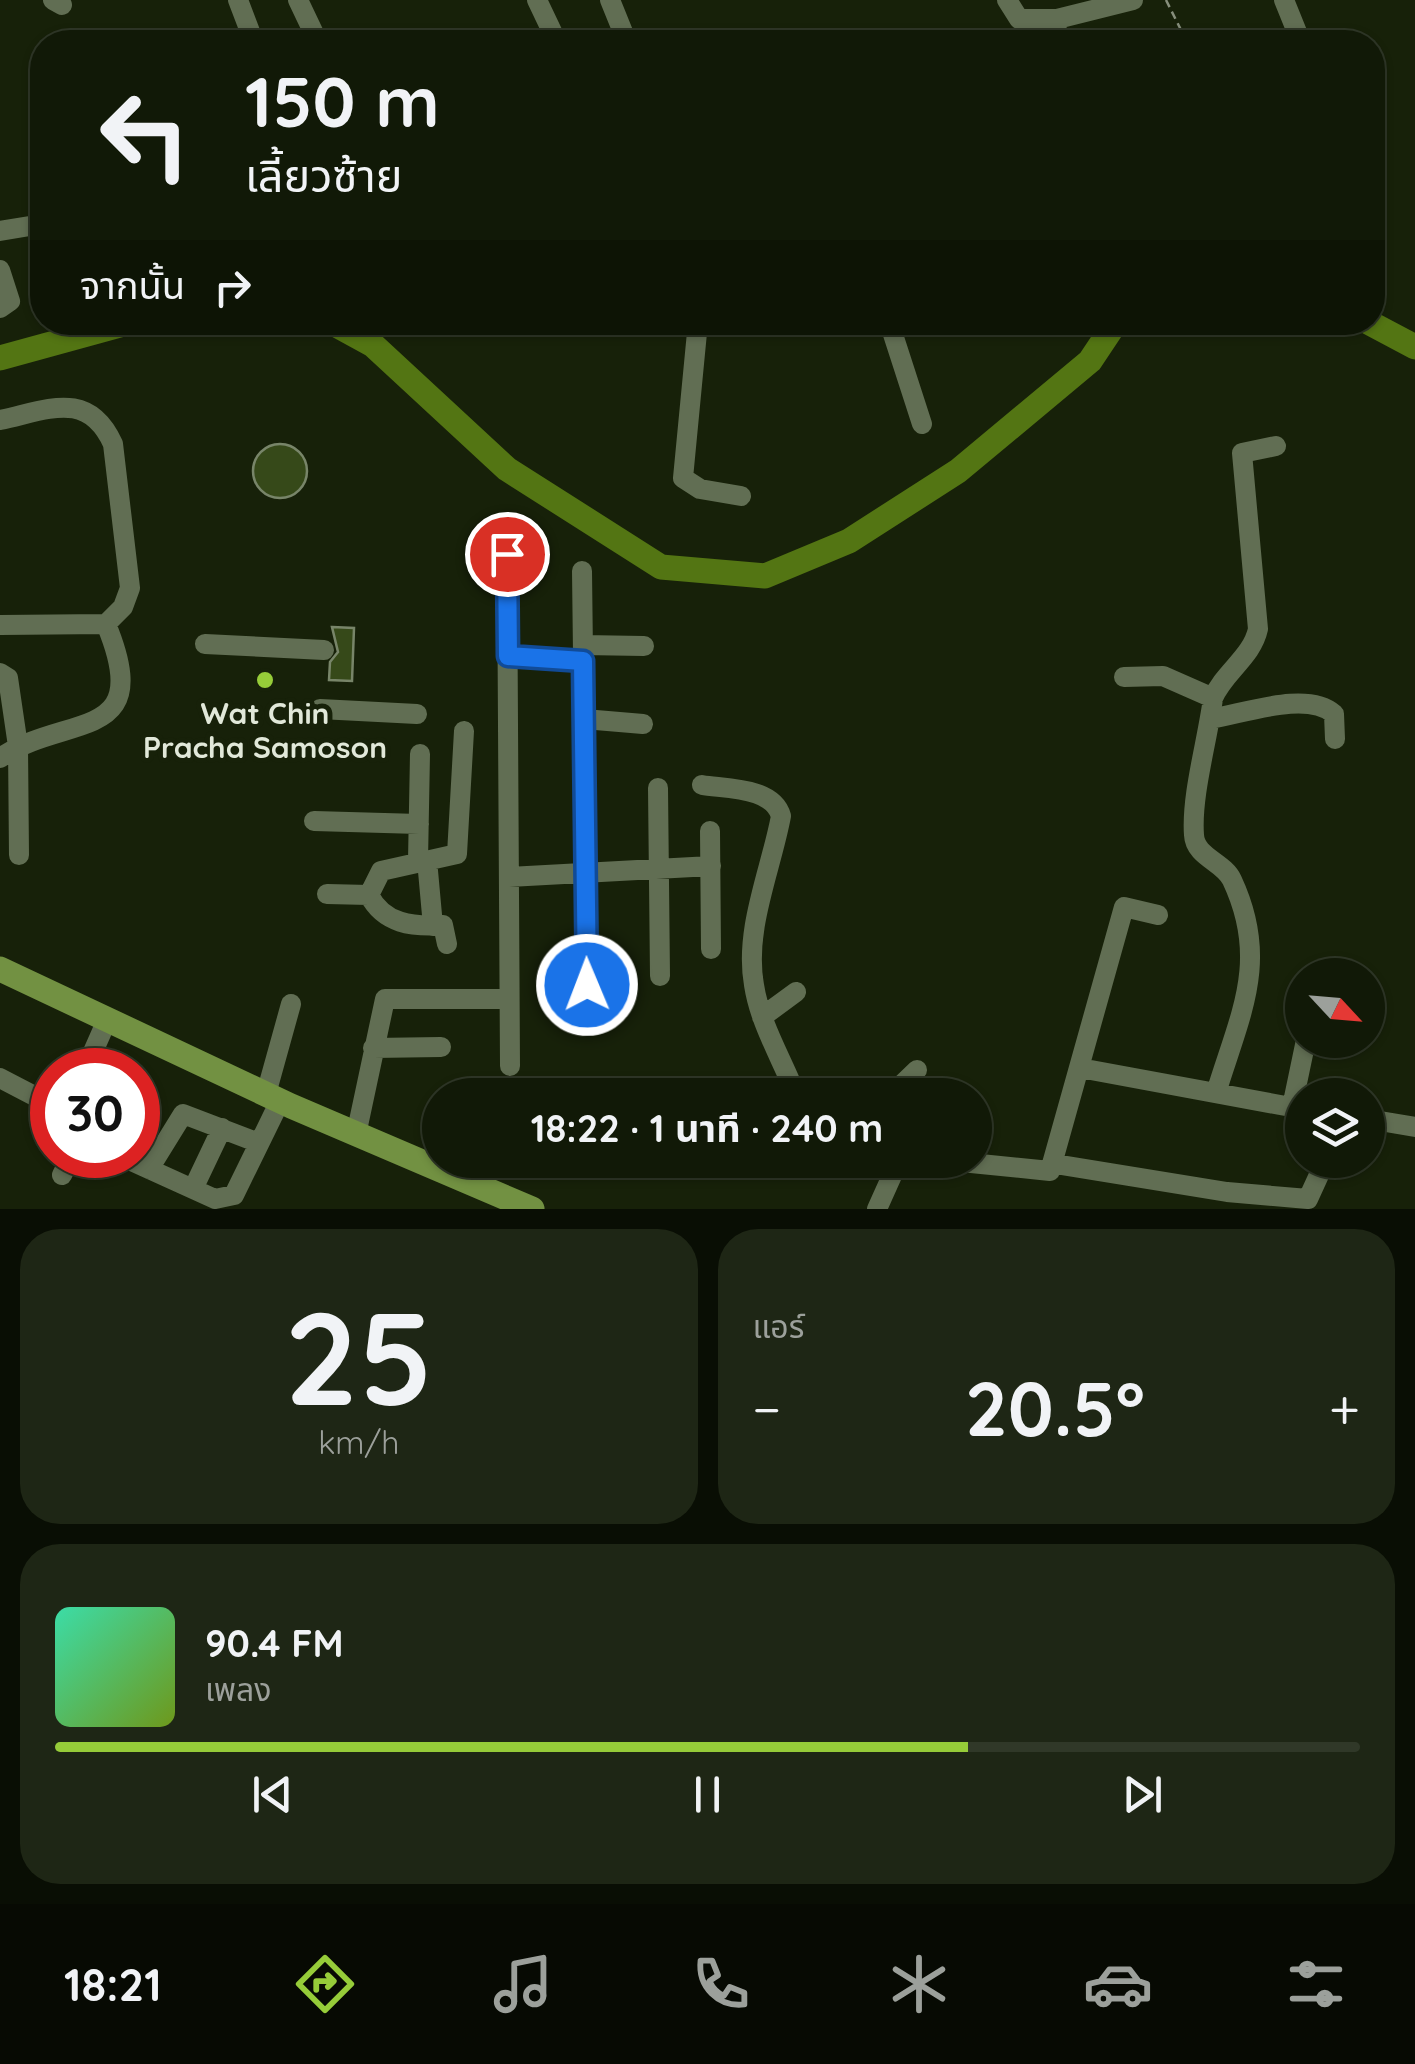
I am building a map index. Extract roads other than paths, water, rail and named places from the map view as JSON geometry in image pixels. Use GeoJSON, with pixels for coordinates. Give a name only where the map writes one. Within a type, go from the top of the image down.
{"type":"FeatureCollection","features":[{"type":"Feature","properties":{"kind":"main road"},"geometry":{"type":"LineString","coordinates":[[0,969],[505,1203],[532,1209]]}},
{"type":"Feature","properties":{"kind":"street"},"geometry":{"type":"LineString","coordinates":[[238,0],[249,30]]}},
{"type":"Feature","properties":{"kind":"street"},"geometry":{"type":"LineString","coordinates":[[298,0],[312,30]]}},
{"type":"Feature","properties":{"kind":"street"},"geometry":{"type":"LineString","coordinates":[[537,0],[552,30]]}},
{"type":"Feature","properties":{"kind":"street"},"geometry":{"type":"LineString","coordinates":[[610,0],[622,30]]}},
{"type":"Feature","properties":{"kind":"street"},"geometry":{"type":"LineString","coordinates":[[1007,0],[1020,19],[1058,20],[1133,0]]}},
{"type":"Feature","properties":{"kind":"street"},"geometry":{"type":"LineString","coordinates":[[1284,0],[1296,30]]}},
{"type":"Feature","properties":{"kind":"street"},"geometry":{"type":"LineString","coordinates":[[1057,30],[1058,20]]}},
{"type":"Feature","properties":{"kind":"street"},"geometry":{"type":"LineString","coordinates":[[0,231],[30,226]]}},
{"type":"Feature","properties":{"kind":"street"},"geometry":{"type":"LineString","coordinates":[[0,270],[10,301],[0,308]]}},
{"type":"Feature","properties":{"kind":"street"},"geometry":{"type":"LineString","coordinates":[[697,335],[683,478],[700,489],[740,496]]}},
{"type":"Feature","properties":{"kind":"street"},"geometry":{"type":"LineString","coordinates":[[893,335],[922,424]]}},
{"type":"Feature","properties":{"kind":"street"},"geometry":{"type":"LineString","coordinates":[[0,420],[68,406],[104,423],[113,444],[130,588],[124,606],[106,624],[0,625]]}},
{"type":"Feature","properties":{"kind":"street"},"geometry":{"type":"LineString","coordinates":[[1216,1094],[1249,983],[1253,950],[1228,872],[1196,845],[1212,709],[1219,684],[1251,650],[1258,628],[1242,453],[1276,446]]}},
{"type":"Feature","properties":{"kind":"street"},"geometry":{"type":"LineString","coordinates":[[507,554],[510,1066]]}},
{"type":"Feature","properties":{"kind":"street"},"geometry":{"type":"LineString","coordinates":[[582,571],[587,985]]}},
{"type":"Feature","properties":{"kind":"street"},"geometry":{"type":"LineString","coordinates":[[9,752],[88,726],[110,712],[121,688],[122,663],[106,624]]}},
{"type":"Feature","properties":{"kind":"street"},"geometry":{"type":"LineString","coordinates":[[205,644],[324,650]]}},
{"type":"Feature","properties":{"kind":"street"},"geometry":{"type":"LineString","coordinates":[[508,656],[644,646]]}},
{"type":"Feature","properties":{"kind":"street"},"geometry":{"type":"LineString","coordinates":[[0,672],[8,678],[9,752],[19,855]]}},
{"type":"Feature","properties":{"kind":"street"},"geometry":{"type":"LineString","coordinates":[[1124,677],[1163,676],[1212,709],[1323,704],[1334,714],[1335,739]]}},
{"type":"Feature","properties":{"kind":"street"},"geometry":{"type":"LineString","coordinates":[[320,709],[417,714]]}},
{"type":"Feature","properties":{"kind":"street"},"geometry":{"type":"LineString","coordinates":[[584,719],[642,724]]}},
{"type":"Feature","properties":{"kind":"street"},"geometry":{"type":"LineString","coordinates":[[368,894],[380,871],[457,854],[464,732]]}},
{"type":"Feature","properties":{"kind":"street"},"geometry":{"type":"LineString","coordinates":[[420,754],[419,824],[433,926]]}},
{"type":"Feature","properties":{"kind":"street"},"geometry":{"type":"LineString","coordinates":[[702,785],[765,796],[778,806],[780,816],[760,902],[751,968],[762,1017],[789,1078]]}},
{"type":"Feature","properties":{"kind":"street"},"geometry":{"type":"LineString","coordinates":[[658,788],[660,976]]}},
{"type":"Feature","properties":{"kind":"street"},"geometry":{"type":"LineString","coordinates":[[314,821],[419,824]]}},
{"type":"Feature","properties":{"kind":"street"},"geometry":{"type":"LineString","coordinates":[[710,831],[711,948]]}},
{"type":"Feature","properties":{"kind":"street"},"geometry":{"type":"LineString","coordinates":[[509,877],[711,866]]}},
{"type":"Feature","properties":{"kind":"street"},"geometry":{"type":"LineString","coordinates":[[327,894],[368,894]]}},
{"type":"Feature","properties":{"kind":"street"},"geometry":{"type":"LineString","coordinates":[[368,894],[375,906],[400,923],[446,928],[447,944]]}},
{"type":"Feature","properties":{"kind":"street"},"geometry":{"type":"LineString","coordinates":[[992,1167],[1046,1174],[1055,1164],[1124,907],[1158,915]]}},
{"type":"Feature","properties":{"kind":"street"},"geometry":{"type":"LineString","coordinates":[[762,1017],[796,992]]}},
{"type":"Feature","properties":{"kind":"street"},"geometry":{"type":"LineString","coordinates":[[356,1134],[385,999],[509,999]]}},
{"type":"Feature","properties":{"kind":"street"},"geometry":{"type":"LineString","coordinates":[[160,1174],[216,1199],[234,1195],[259,1143],[273,1097],[291,1004]]}},
{"type":"Feature","properties":{"kind":"street"},"geometry":{"type":"LineString","coordinates":[[95,1048],[107,1020]]}},
{"type":"Feature","properties":{"kind":"street"},"geometry":{"type":"LineString","coordinates":[[374,1048],[441,1046]]}},
{"type":"Feature","properties":{"kind":"street"},"geometry":{"type":"LineString","coordinates":[[1080,1068],[1285,1106]]}},
{"type":"Feature","properties":{"kind":"street"},"geometry":{"type":"LineString","coordinates":[[909,1078],[917,1070]]}},
{"type":"Feature","properties":{"kind":"street"},"geometry":{"type":"LineString","coordinates":[[0,1078],[30,1094]]}},
{"type":"Feature","properties":{"kind":"street"},"geometry":{"type":"LineString","coordinates":[[160,1151],[183,1114],[259,1143]]}},
{"type":"Feature","properties":{"kind":"street"},"geometry":{"type":"LineString","coordinates":[[1385,1122],[1415,1127]]}},
{"type":"Feature","properties":{"kind":"street"},"geometry":{"type":"LineString","coordinates":[[193,1189],[222,1128]]}},
{"type":"Feature","properties":{"kind":"street"},"geometry":{"type":"LineString","coordinates":[[1055,1164],[1226,1200],[1308,1199],[1318,1178]]}},
{"type":"Feature","properties":{"kind":"street"},"geometry":{"type":"LineString","coordinates":[[877,1209],[891,1178]]}},
{"type":"Feature","properties":{"kind":"waterway"},"geometry":{"type":"LineString","coordinates":[[1385,331],[1415,347]]}},
{"type":"Feature","properties":{"kind":"waterway"},"geometry":{"type":"LineString","coordinates":[[0,358],[84,335]]}},
{"type":"Feature","properties":{"kind":"waterway"},"geometry":{"type":"LineString","coordinates":[[355,335],[373,345],[507,469],[661,567],[765,576],[849,541],[958,471],[1090,361],[1107,335]]}},
{"type":"Feature","properties":{"kind":"place","name":"Wat Chin Pracha Samoson"},"geometry":{"type":"Point","coordinates":[265,680]}}]}
